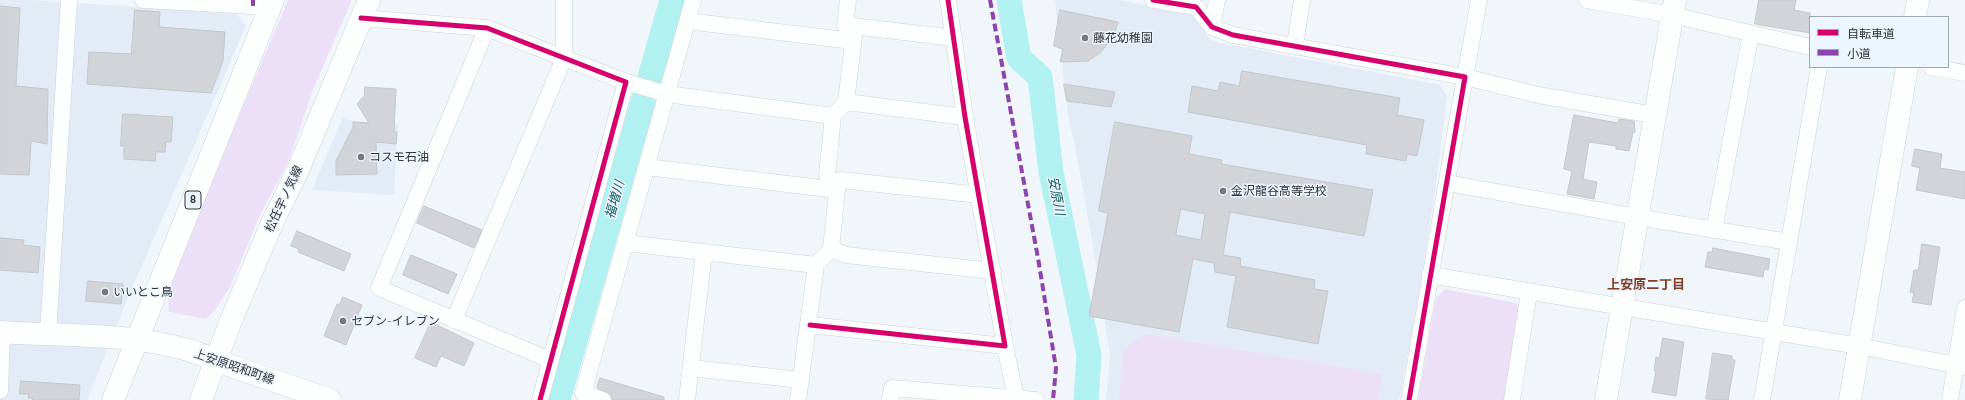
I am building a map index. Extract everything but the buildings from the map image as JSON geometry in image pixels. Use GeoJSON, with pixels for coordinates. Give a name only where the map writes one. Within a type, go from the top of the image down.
{"type":"FeatureCollection","features":[{"type":"Feature","properties":{"kind":"main road"},"geometry":{"type":"LineString","coordinates":[[1916,16],[1918,0]]}},
{"type":"Feature","properties":{"kind":"main road","name":"8"},"geometry":{"type":"LineString","coordinates":[[113,400],[271,5]]}},
{"type":"Feature","properties":{"kind":"main road"},"geometry":{"type":"LineString","coordinates":[[1608,400],[1636,218],[1673,8]]}},
{"type":"Feature","properties":{"kind":"main road","name":"松任宇ノ気線"},"geometry":{"type":"LineString","coordinates":[[201,400],[232,318],[273,221],[298,170],[365,9]]}},
{"type":"Feature","properties":{"kind":"main road"},"geometry":{"type":"LineString","coordinates":[[1850,400],[1907,68]]}},
{"type":"Feature","properties":{"kind":"main road","name":"上安原昭和町線"},"geometry":{"type":"LineString","coordinates":[[1,332],[137,340],[200,353],[217,361],[330,400]]}},
{"type":"Feature","properties":{"kind":"street"},"geometry":{"type":"LineString","coordinates":[[48,334],[69,0]]}},
{"type":"Feature","properties":{"kind":"street"},"geometry":{"type":"LineString","coordinates":[[143,0],[253,6],[271,5]]}},
{"type":"Feature","properties":{"kind":"street"},"geometry":{"type":"LineString","coordinates":[[454,320],[564,58],[564,0]]}},
{"type":"Feature","properties":{"kind":"street"},"geometry":{"type":"LineString","coordinates":[[603,400],[583,393],[647,167],[662,93],[688,21],[693,0]]}},
{"type":"Feature","properties":{"kind":"street"},"geometry":{"type":"LineString","coordinates":[[798,400],[810,325],[816,265],[830,248],[834,186],[827,175],[833,116],[846,102],[854,36],[845,25],[848,0]]}},
{"type":"Feature","properties":{"kind":"street"},"geometry":{"type":"LineString","coordinates":[[948,0],[964,117],[993,271],[1005,346],[1016,398]]}},
{"type":"Feature","properties":{"kind":"street"},"geometry":{"type":"LineString","coordinates":[[1153,0],[1196,7],[1212,27],[1233,35],[1295,45],[1465,77],[1538,95],[1654,115]]}},
{"type":"Feature","properties":{"kind":"street"},"geometry":{"type":"LineString","coordinates":[[1212,27],[1217,0]]}},
{"type":"Feature","properties":{"kind":"street"},"geometry":{"type":"LineString","coordinates":[[1295,45],[1302,0]]}},
{"type":"Feature","properties":{"kind":"street"},"geometry":{"type":"LineString","coordinates":[[1409,400],[1479,0]]}},
{"type":"Feature","properties":{"kind":"street"},"geometry":{"type":"LineString","coordinates":[[1587,0],[1673,8],[1751,33],[1809,47]]}},
{"type":"Feature","properties":{"kind":"street"},"geometry":{"type":"LineString","coordinates":[[365,9],[486,28],[630,83],[662,93],[833,116]]}},
{"type":"Feature","properties":{"kind":"street"},"geometry":{"type":"LineString","coordinates":[[688,21],[853,41]]}},
{"type":"Feature","properties":{"kind":"street"},"geometry":{"type":"LineString","coordinates":[[845,25],[954,38]]}},
{"type":"Feature","properties":{"kind":"street"},"geometry":{"type":"LineString","coordinates":[[486,28],[379,288],[550,360]]}},
{"type":"Feature","properties":{"kind":"street"},"geometry":{"type":"LineString","coordinates":[[1714,230],[1751,33]]}},
{"type":"Feature","properties":{"kind":"street"},"geometry":{"type":"LineString","coordinates":[[1762,400],[1819,68]]}},
{"type":"Feature","properties":{"kind":"street"},"geometry":{"type":"LineString","coordinates":[[1937,68],[1965,73]]}},
{"type":"Feature","properties":{"kind":"street"},"geometry":{"type":"LineString","coordinates":[[540,400],[550,360],[630,83]]}},
{"type":"Feature","properties":{"kind":"street"},"geometry":{"type":"LineString","coordinates":[[846,102],[964,117]]}},
{"type":"Feature","properties":{"kind":"street"},"geometry":{"type":"LineString","coordinates":[[647,167],[834,186],[841,180],[979,195]]}},
{"type":"Feature","properties":{"kind":"street"},"geometry":{"type":"LineString","coordinates":[[1448,183],[1636,218],[1789,242]]}},
{"type":"Feature","properties":{"kind":"street"},"geometry":{"type":"LineString","coordinates":[[625,243],[816,265]]}},
{"type":"Feature","properties":{"kind":"street"},"geometry":{"type":"LineString","coordinates":[[830,248],[846,255],[993,271]]}},
{"type":"Feature","properties":{"kind":"street"},"geometry":{"type":"LineString","coordinates":[[687,400],[704,252]]}},
{"type":"Feature","properties":{"kind":"street"},"geometry":{"type":"LineString","coordinates":[[1430,274],[1622,308],[1859,346],[1960,367]]}},
{"type":"Feature","properties":{"kind":"street"},"geometry":{"type":"LineString","coordinates":[[1512,400],[1529,292]]}},
{"type":"Feature","properties":{"kind":"street"},"geometry":{"type":"LineString","coordinates":[[1950,400],[1960,367],[1965,308]]}},
{"type":"Feature","properties":{"kind":"street"},"geometry":{"type":"LineString","coordinates":[[810,325],[1005,346]]}},
{"type":"Feature","properties":{"kind":"street"},"geometry":{"type":"LineString","coordinates":[[0,391],[1,332]]}},
{"type":"Feature","properties":{"kind":"street"},"geometry":{"type":"LineString","coordinates":[[691,368],[801,380]]}},
{"type":"Feature","properties":{"kind":"street"},"geometry":{"type":"LineString","coordinates":[[890,400],[892,388],[1036,400]]}},
{"type":"Feature","properties":{"kind":"shaded area"},"geometry":{"type":"Polygon","coordinates":[[[0,0],[32,0],[237,14],[246,26],[127,300],[87,400],[0,400],[0,0]]]}},
{"type":"Feature","properties":{"kind":"shaded area"},"geometry":{"type":"Polygon","coordinates":[[[288,0],[352,0],[313,90],[288,163],[260,215],[230,287],[215,310],[206,319],[169,312],[168,298],[172,275],[288,0]]]}},
{"type":"Feature","properties":{"kind":"shaded area"},"geometry":{"type":"Polygon","coordinates":[[[1055,0],[1118,0],[1193,13],[1211,41],[1440,85],[1447,96],[1437,177],[1417,305],[1399,400],[1106,400],[1110,356],[1097,270],[1077,156],[1068,115],[1055,0]]]}},
{"type":"Feature","properties":{"kind":"shaded area","name":"コスモ石油"},"geometry":{"type":"Polygon","coordinates":[[[343,117],[353,121],[398,124],[394,195],[312,190],[343,117]]]}},
{"type":"Feature","properties":{"kind":"shaded area"},"geometry":{"type":"Polygon","coordinates":[[[1445,289],[1516,303],[1520,311],[1506,400],[1418,400],[1436,298],[1445,289]]]}},
{"type":"Feature","properties":{"kind":"shaded area"},"geometry":{"type":"Polygon","coordinates":[[[1145,334],[1382,374],[1378,400],[1119,400],[1124,349],[1145,334]]]}},
{"type":"Feature","properties":{"kind":"waterway","name":"福増川"},"geometry":{"type":"LineString","coordinates":[[558,400],[672,0]]}},
{"type":"Feature","properties":{"kind":"waterway","name":"安原川"},"geometry":{"type":"LineString","coordinates":[[1009,0],[1019,58],[1040,77],[1051,172],[1089,355],[1086,400]]}},
{"type":"Feature","properties":{"kind":"marked path"},"geometry":{"type":"LineString","coordinates":[[253,0],[253,6]]}},
{"type":"Feature","properties":{"kind":"marked path"},"geometry":{"type":"LineString","coordinates":[[990,0],[1038,258],[1056,368],[1053,400]]}},
{"type":"Feature","properties":{"kind":"cycle path"},"geometry":{"type":"LineString","coordinates":[[810,325],[1005,346],[965,117],[948,0]]}},
{"type":"Feature","properties":{"kind":"cycle path"},"geometry":{"type":"LineString","coordinates":[[1153,0],[1196,7],[1212,27],[1233,35],[1465,77],[1409,400]]}},
{"type":"Feature","properties":{"kind":"cycle path"},"geometry":{"type":"LineString","coordinates":[[361,18],[487,28],[626,82],[540,400]]}},
{"type":"Feature","properties":{"kind":"place","name":"藤花幼稚園"},"geometry":{"type":"Point","coordinates":[1085,38]}},
{"type":"Feature","properties":{"kind":"place","name":"コスモ石油"},"geometry":{"type":"Point","coordinates":[361,157]}},
{"type":"Feature","properties":{"kind":"place","name":"金沢龍谷高等学校"},"geometry":{"type":"Point","coordinates":[1223,191]}},
{"type":"Feature","properties":{"kind":"place","name":"いいとこ鳥"},"geometry":{"type":"Point","coordinates":[105,292]}},
{"type":"Feature","properties":{"kind":"place","name":"セブン-イレブン"},"geometry":{"type":"Point","coordinates":[343,321]}},
{"type":"Feature","properties":{"kind":"district","name":"上安原二丁目"},"geometry":{"type":"Point","coordinates":[1646,285]}}]}
